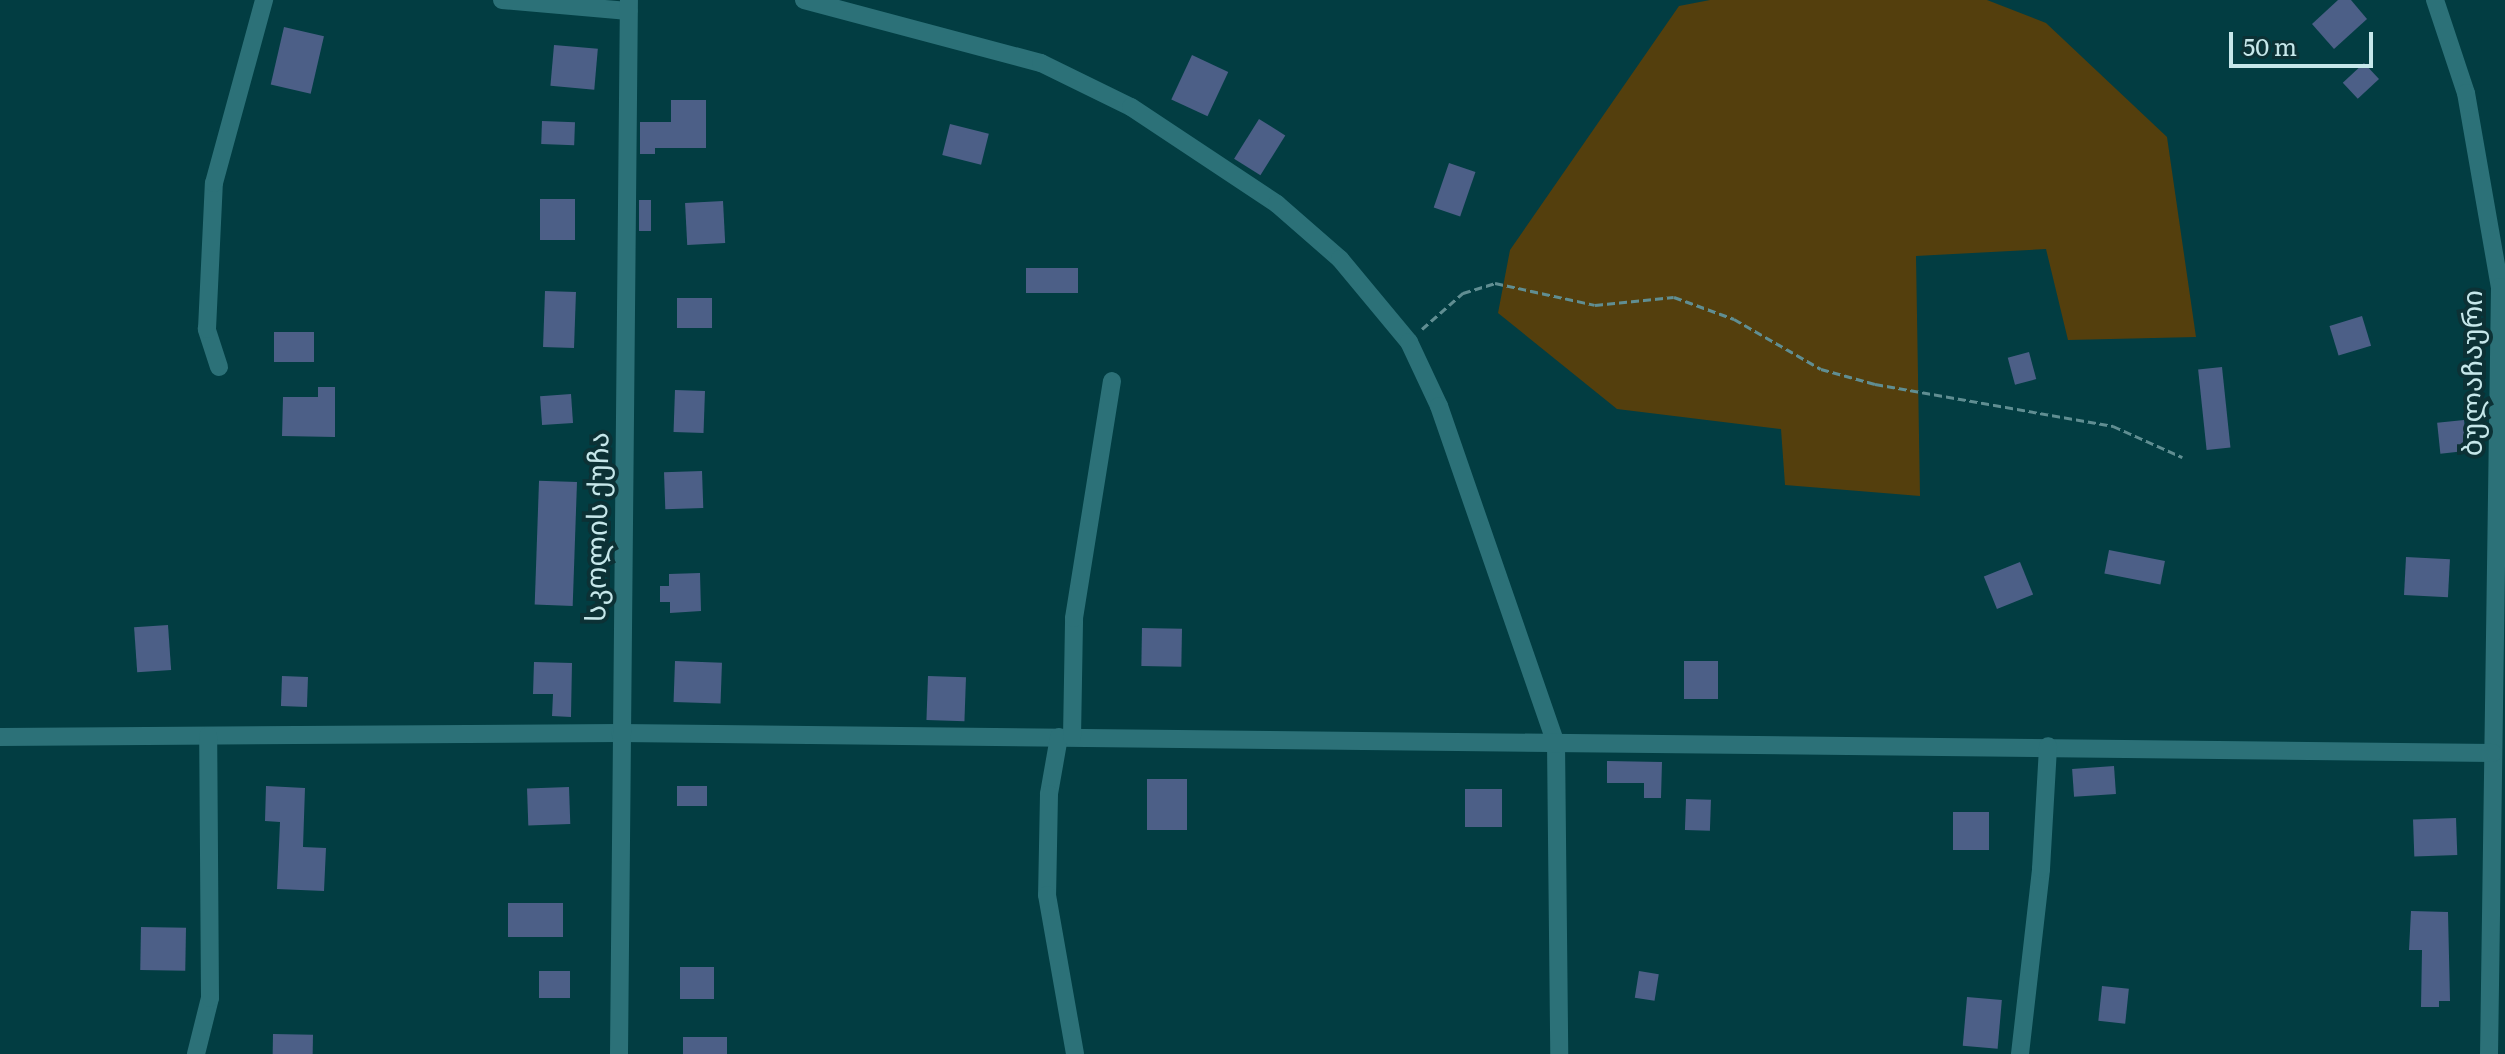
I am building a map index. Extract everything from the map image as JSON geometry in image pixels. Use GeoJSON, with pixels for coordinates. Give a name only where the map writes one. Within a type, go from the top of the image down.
{"type":"FeatureCollection","features":[{"type":"Feature","properties":{"kind":"street"},"geometry":{"type":"LineString","coordinates":[[219,367],[207,329],[214,183],[264,0]]}},
{"type":"Feature","properties":{"kind":"street"},"geometry":{"type":"LineString","coordinates":[[502,0],[629,6]]}},
{"type":"Feature","properties":{"kind":"street"},"geometry":{"type":"LineString","coordinates":[[804,0],[1041,63],[1131,107],[1277,204],[1340,259],[1409,342],[1439,406],[1556,743],[1559,1054]]}},
{"type":"Feature","properties":{"kind":"street","name":"ბულაჩაური"},"geometry":{"type":"LineString","coordinates":[[2435,0],[2466,93],[2503,287],[2489,1054]]}},
{"type":"Feature","properties":{"kind":"street","name":"სკოლის ქუჩა"},"geometry":{"type":"LineString","coordinates":[[619,1054],[629,6]]}},
{"type":"Feature","properties":{"kind":"street"},"geometry":{"type":"LineString","coordinates":[[1075,1054],[1047,895],[1049,794],[1066,737],[1074,618],[1112,381]]}},
{"type":"Feature","properties":{"kind":"street"},"geometry":{"type":"LineString","coordinates":[[0,737],[620,733],[2493,753]]}},
{"type":"Feature","properties":{"kind":"street"},"geometry":{"type":"LineString","coordinates":[[196,1054],[210,998],[208,736]]}},
{"type":"Feature","properties":{"kind":"street"},"geometry":{"type":"LineString","coordinates":[[2020,1054],[2041,869],[2048,746]]}},
{"type":"Feature","properties":{"kind":"path"},"geometry":{"type":"LineString","coordinates":[[1409,342],[1463,293],[1495,283],[1595,305],[1674,297],[1734,319],[1821,369],[1875,384],[2113,426],[2182,457]]}},
{"type":"Feature","properties":{"kind":"shaded area"},"geometry":{"type":"Polygon","coordinates":[[[1710,0],[1987,0],[2046,23],[2167,137],[2196,337],[2068,340],[2046,249],[1916,256],[1920,496],[1785,485],[1781,429],[1617,409],[1498,313],[1510,250],[1679,6],[1710,0]]]}},
{"type":"Feature","properties":{"kind":"building"},"geometry":{"type":"Polygon","coordinates":[[[2338,0],[2351,0],[2367,19],[2334,49],[2312,24],[2338,0]]]}},
{"type":"Feature","properties":{"kind":"building"},"geometry":{"type":"Polygon","coordinates":[[[284,27],[324,36],[311,94],[271,84],[284,27]]]}},
{"type":"Feature","properties":{"kind":"building"},"geometry":{"type":"Polygon","coordinates":[[[554,45],[598,49],[594,90],[550,86],[554,45]]]}},
{"type":"Feature","properties":{"kind":"building"},"geometry":{"type":"Polygon","coordinates":[[[1192,55],[1228,72],[1208,116],[1171,99],[1192,55]]]}},
{"type":"Feature","properties":{"kind":"building"},"geometry":{"type":"Polygon","coordinates":[[[2364,63],[2379,79],[2358,99],[2343,83],[2364,63]]]}},
{"type":"Feature","properties":{"kind":"building"},"geometry":{"type":"Polygon","coordinates":[[[671,100],[706,100],[706,148],[655,148],[655,154],[640,154],[640,122],[671,122],[671,100]]]}},
{"type":"Feature","properties":{"kind":"building"},"geometry":{"type":"Polygon","coordinates":[[[1259,119],[1285,135],[1260,175],[1234,159],[1259,119]]]}},
{"type":"Feature","properties":{"kind":"building"},"geometry":{"type":"Polygon","coordinates":[[[542,121],[575,122],[574,145],[541,144],[542,121]]]}},
{"type":"Feature","properties":{"kind":"building"},"geometry":{"type":"Polygon","coordinates":[[[950,124],[989,134],[981,165],[942,155],[950,124]]]}},
{"type":"Feature","properties":{"kind":"building"},"geometry":{"type":"Polygon","coordinates":[[[1449,163],[1475,172],[1460,217],[1434,207],[1449,163]]]}},
{"type":"Feature","properties":{"kind":"building"},"geometry":{"type":"Polygon","coordinates":[[[540,199],[575,199],[575,240],[540,240],[540,199]]]}},
{"type":"Feature","properties":{"kind":"building"},"geometry":{"type":"Polygon","coordinates":[[[639,200],[651,200],[651,231],[639,231],[639,200]]]}},
{"type":"Feature","properties":{"kind":"building"},"geometry":{"type":"Polygon","coordinates":[[[723,201],[725,243],[687,245],[685,203],[723,201]]]}},
{"type":"Feature","properties":{"kind":"building"},"geometry":{"type":"Polygon","coordinates":[[[1026,268],[1078,268],[1078,293],[1026,293],[1026,268]]]}},
{"type":"Feature","properties":{"kind":"building"},"geometry":{"type":"Polygon","coordinates":[[[545,291],[576,292],[574,348],[543,347],[545,291]]]}},
{"type":"Feature","properties":{"kind":"building"},"geometry":{"type":"Polygon","coordinates":[[[677,298],[712,298],[712,328],[677,328],[677,298]]]}},
{"type":"Feature","properties":{"kind":"building"},"geometry":{"type":"Polygon","coordinates":[[[2362,316],[2371,346],[2339,356],[2329,326],[2362,316]]]}},
{"type":"Feature","properties":{"kind":"building"},"geometry":{"type":"Polygon","coordinates":[[[274,332],[314,332],[314,362],[274,362],[274,332]]]}},
{"type":"Feature","properties":{"kind":"building"},"geometry":{"type":"Polygon","coordinates":[[[2029,352],[2036,379],[2015,385],[2008,358],[2029,352]]]}},
{"type":"Feature","properties":{"kind":"building"},"geometry":{"type":"Polygon","coordinates":[[[2222,367],[2230,448],[2207,450],[2198,370],[2222,367]]]}},
{"type":"Feature","properties":{"kind":"building"},"geometry":{"type":"Polygon","coordinates":[[[318,387],[335,387],[335,437],[282,436],[283,397],[318,397],[318,387]]]}},
{"type":"Feature","properties":{"kind":"building"},"geometry":{"type":"Polygon","coordinates":[[[675,390],[705,391],[704,433],[674,432],[675,390]]]}},
{"type":"Feature","properties":{"kind":"building"},"geometry":{"type":"Polygon","coordinates":[[[571,394],[573,423],[542,425],[540,396],[571,394]]]}},
{"type":"Feature","properties":{"kind":"building"},"geometry":{"type":"Polygon","coordinates":[[[2464,420],[2467,451],[2440,454],[2437,423],[2464,420]]]}},
{"type":"Feature","properties":{"kind":"building"},"geometry":{"type":"Polygon","coordinates":[[[702,471],[703,508],[665,509],[664,472],[702,471]]]}},
{"type":"Feature","properties":{"kind":"building"},"geometry":{"type":"Polygon","coordinates":[[[539,481],[577,482],[573,606],[535,605],[539,481]]]}},
{"type":"Feature","properties":{"kind":"building"},"geometry":{"type":"Polygon","coordinates":[[[2109,550],[2165,561],[2160,584],[2104,574],[2109,550]]]}},
{"type":"Feature","properties":{"kind":"building"},"geometry":{"type":"Polygon","coordinates":[[[2406,557],[2450,559],[2448,597],[2404,595],[2406,557]]]}},
{"type":"Feature","properties":{"kind":"building"},"geometry":{"type":"Polygon","coordinates":[[[2020,562],[2033,594],[1997,609],[1984,577],[2020,562]]]}},
{"type":"Feature","properties":{"kind":"building"},"geometry":{"type":"Polygon","coordinates":[[[700,573],[701,611],[670,613],[670,602],[660,602],[660,586],[669,586],[669,574],[700,573]]]}},
{"type":"Feature","properties":{"kind":"building"},"geometry":{"type":"Polygon","coordinates":[[[168,625],[171,670],[137,672],[134,627],[168,625]]]}},
{"type":"Feature","properties":{"kind":"building"},"geometry":{"type":"Polygon","coordinates":[[[1142,628],[1182,629],[1181,667],[1141,666],[1142,628]]]}},
{"type":"Feature","properties":{"kind":"building"},"geometry":{"type":"Polygon","coordinates":[[[675,661],[722,663],[721,704],[674,702],[675,661]]]}},
{"type":"Feature","properties":{"kind":"building"},"geometry":{"type":"Polygon","coordinates":[[[1684,661],[1718,661],[1718,699],[1684,699],[1684,661]]]}},
{"type":"Feature","properties":{"kind":"building"},"geometry":{"type":"Polygon","coordinates":[[[534,662],[572,663],[571,717],[552,716],[553,694],[533,694],[534,662]]]}},
{"type":"Feature","properties":{"kind":"building"},"geometry":{"type":"Polygon","coordinates":[[[282,676],[308,677],[307,707],[281,706],[282,676]]]}},
{"type":"Feature","properties":{"kind":"building"},"geometry":{"type":"Polygon","coordinates":[[[928,676],[966,677],[964,721],[926,720],[928,676]]]}},
{"type":"Feature","properties":{"kind":"building"},"geometry":{"type":"Polygon","coordinates":[[[1607,761],[1662,762],[1661,798],[1644,798],[1644,783],[1607,783],[1607,761]]]}},
{"type":"Feature","properties":{"kind":"building"},"geometry":{"type":"Polygon","coordinates":[[[2114,766],[2116,794],[2074,797],[2072,769],[2114,766]]]}},
{"type":"Feature","properties":{"kind":"building"},"geometry":{"type":"Polygon","coordinates":[[[1147,779],[1187,779],[1187,830],[1147,830],[1147,779]]]}},
{"type":"Feature","properties":{"kind":"building"},"geometry":{"type":"Polygon","coordinates":[[[266,786],[305,788],[303,847],[326,848],[324,891],[277,889],[280,822],[265,821],[266,786]]]}},
{"type":"Feature","properties":{"kind":"building"},"geometry":{"type":"Polygon","coordinates":[[[677,786],[707,786],[707,806],[677,806],[677,786]]]}},
{"type":"Feature","properties":{"kind":"building"},"geometry":{"type":"Polygon","coordinates":[[[569,787],[570,824],[528,825],[527,788],[569,787]]]}},
{"type":"Feature","properties":{"kind":"building"},"geometry":{"type":"Polygon","coordinates":[[[1465,789],[1502,789],[1502,827],[1465,827],[1465,789]]]}},
{"type":"Feature","properties":{"kind":"building"},"geometry":{"type":"Polygon","coordinates":[[[1686,799],[1711,800],[1710,831],[1685,830],[1686,799]]]}},
{"type":"Feature","properties":{"kind":"building"},"geometry":{"type":"Polygon","coordinates":[[[1953,812],[1989,812],[1989,850],[1953,850],[1953,812]]]}},
{"type":"Feature","properties":{"kind":"building"},"geometry":{"type":"Polygon","coordinates":[[[2456,818],[2457,855],[2414,856],[2413,820],[2456,818]]]}},
{"type":"Feature","properties":{"kind":"building"},"geometry":{"type":"Polygon","coordinates":[[[508,903],[563,903],[563,937],[508,937],[508,903]]]}},
{"type":"Feature","properties":{"kind":"building"},"geometry":{"type":"Polygon","coordinates":[[[2411,911],[2448,912],[2450,1001],[2439,1001],[2439,1007],[2421,1007],[2422,950],[2409,950],[2411,911]]]}},
{"type":"Feature","properties":{"kind":"building"},"geometry":{"type":"Polygon","coordinates":[[[141,927],[186,928],[185,971],[140,970],[141,927]]]}},
{"type":"Feature","properties":{"kind":"building"},"geometry":{"type":"Polygon","coordinates":[[[680,967],[714,967],[714,999],[680,999],[680,967]]]}},
{"type":"Feature","properties":{"kind":"building"},"geometry":{"type":"Polygon","coordinates":[[[539,971],[570,971],[570,998],[539,998],[539,971]]]}},
{"type":"Feature","properties":{"kind":"building"},"geometry":{"type":"Polygon","coordinates":[[[1639,971],[1659,974],[1655,1001],[1635,998],[1639,971]]]}},
{"type":"Feature","properties":{"kind":"building"},"geometry":{"type":"Polygon","coordinates":[[[2102,986],[2129,989],[2125,1024],[2098,1021],[2102,986]]]}},
{"type":"Feature","properties":{"kind":"building"},"geometry":{"type":"Polygon","coordinates":[[[1967,997],[2002,1000],[1998,1049],[1963,1046],[1967,997]]]}},
{"type":"Feature","properties":{"kind":"building"},"geometry":{"type":"Polygon","coordinates":[[[273,1034],[313,1035],[313,1054],[273,1054],[273,1034]]]}},
{"type":"Feature","properties":{"kind":"building"},"geometry":{"type":"Polygon","coordinates":[[[683,1037],[727,1037],[727,1054],[683,1054],[683,1037]]]}}]}
